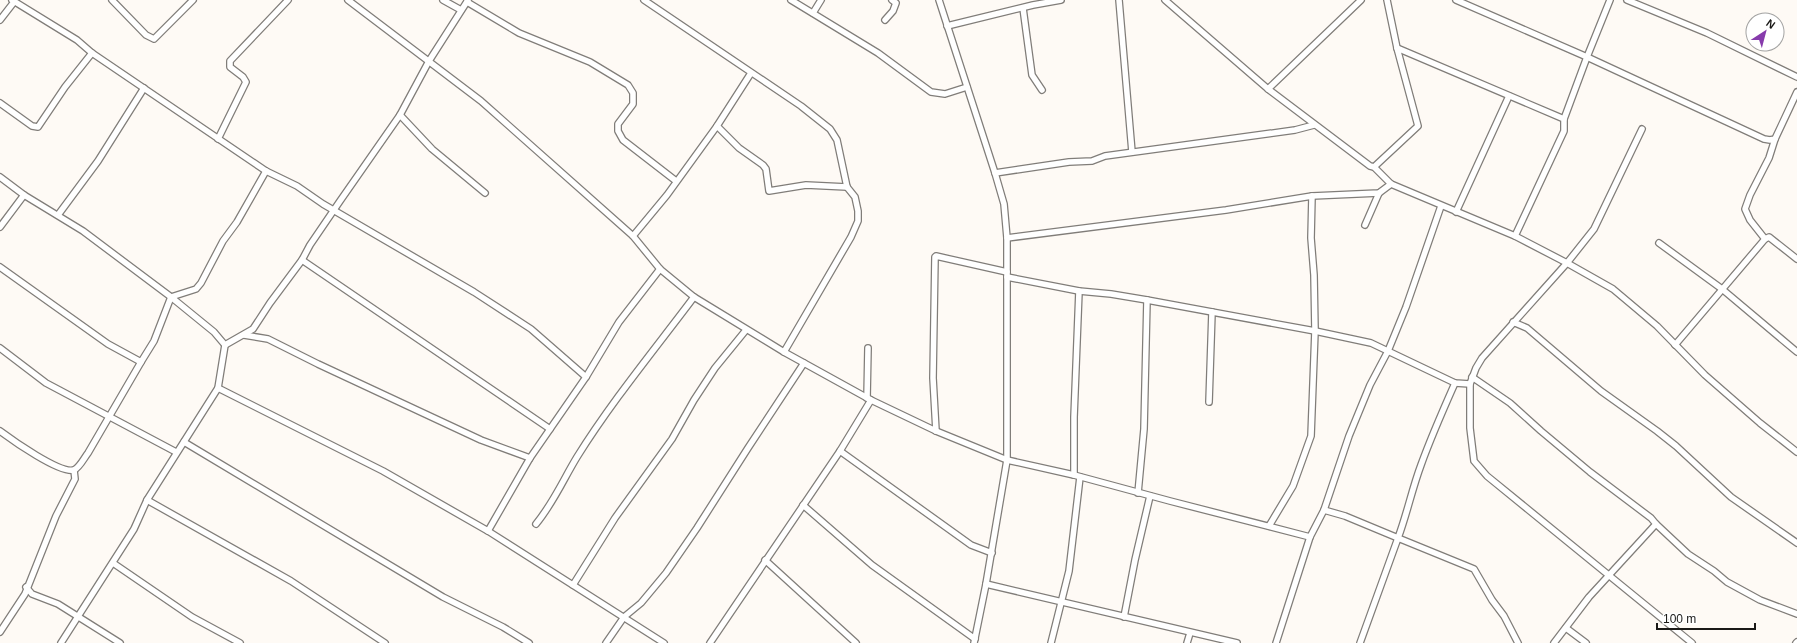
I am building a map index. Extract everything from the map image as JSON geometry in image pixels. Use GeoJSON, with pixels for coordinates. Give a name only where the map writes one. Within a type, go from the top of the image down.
{"type":"FeatureCollection","features":[{"type":"Feature","properties":{"kind":"street"},"geometry":{"type":"LineString","coordinates":[[112,0],[151,39],[154,39],[194,0]]}},
{"type":"Feature","properties":{"kind":"street"},"geometry":{"type":"LineString","coordinates":[[218,139],[246,82],[244,77],[230,67],[230,61],[288,0]]}},
{"type":"Feature","properties":{"kind":"street"},"geometry":{"type":"LineString","coordinates":[[348,0],[481,101],[633,236],[660,269],[694,297],[784,352],[869,399],[936,431],[1007,460],[1074,475],[1310,537]]}},
{"type":"Feature","properties":{"kind":"street"},"geometry":{"type":"LineString","coordinates":[[356,6],[361,0]]}},
{"type":"Feature","properties":{"kind":"street"},"geometry":{"type":"LineString","coordinates":[[443,0],[461,10]]}},
{"type":"Feature","properties":{"kind":"street"},"geometry":{"type":"LineString","coordinates":[[644,0],[801,106],[830,129],[837,140],[847,187],[855,197],[858,220],[851,237],[784,352]]}},
{"type":"Feature","properties":{"kind":"street"},"geometry":{"type":"LineString","coordinates":[[791,0],[878,53],[931,92],[945,94],[967,87]]}},
{"type":"Feature","properties":{"kind":"street"},"geometry":{"type":"LineString","coordinates":[[813,14],[821,0]]}},
{"type":"Feature","properties":{"kind":"street"},"geometry":{"type":"LineString","coordinates":[[885,20],[896,7],[896,3],[892,0]]}},
{"type":"Feature","properties":{"kind":"street"},"geometry":{"type":"LineString","coordinates":[[803,505],[872,565],[974,641],[992,553],[1007,460],[1007,238],[1004,204],[939,0]]}},
{"type":"Feature","properties":{"kind":"street"},"geometry":{"type":"LineString","coordinates":[[947,26],[1061,0]]}},
{"type":"Feature","properties":{"kind":"street"},"geometry":{"type":"LineString","coordinates":[[1119,0],[1132,152]]}},
{"type":"Feature","properties":{"kind":"street"},"geometry":{"type":"LineString","coordinates":[[1165,0],[1268,89],[1314,125],[1370,166],[1374,167],[1391,184],[1515,236],[1613,289],[1657,326],[1721,390],[1797,452]]}},
{"type":"Feature","properties":{"kind":"street"},"geometry":{"type":"LineString","coordinates":[[1268,89],[1361,0]]}},
{"type":"Feature","properties":{"kind":"street"},"geometry":{"type":"LineString","coordinates":[[1374,167],[1418,126],[1397,48],[1387,0]]}},
{"type":"Feature","properties":{"kind":"street"},"geometry":{"type":"LineString","coordinates":[[1456,0],[1586,57],[1764,139],[1775,139]]}},
{"type":"Feature","properties":{"kind":"street"},"geometry":{"type":"LineString","coordinates":[[1515,236],[1564,131],[1564,120],[1586,57],[1610,0]]}},
{"type":"Feature","properties":{"kind":"street"},"geometry":{"type":"LineString","coordinates":[[1627,0],[1706,33],[1797,77]]}},
{"type":"Feature","properties":{"kind":"street"},"geometry":{"type":"LineString","coordinates":[[0,20],[13,1],[77,40],[92,53],[266,171],[297,186],[334,210],[474,292],[531,329],[586,377]]}},
{"type":"Feature","properties":{"kind":"street"},"geometry":{"type":"LineString","coordinates":[[225,345],[253,329],[302,260],[310,245],[400,115],[429,61],[467,1],[518,34],[590,62],[628,85],[632,93],[633,104],[618,124],[618,131],[623,140],[676,181]]}},
{"type":"Feature","properties":{"kind":"street"},"geometry":{"type":"LineString","coordinates":[[1022,8],[1032,75],[1042,90]]}},
{"type":"Feature","properties":{"kind":"street"},"geometry":{"type":"LineString","coordinates":[[1397,48],[1564,120]]}},
{"type":"Feature","properties":{"kind":"street"},"geometry":{"type":"LineString","coordinates":[[0,103],[32,126],[38,127],[65,87],[92,53]]}},
{"type":"Feature","properties":{"kind":"street"},"geometry":{"type":"LineString","coordinates":[[633,236],[667,195],[717,126],[751,72]]}},
{"type":"Feature","properties":{"kind":"street"},"geometry":{"type":"LineString","coordinates":[[58,215],[98,162],[144,88]]}},
{"type":"Feature","properties":{"kind":"street"},"geometry":{"type":"LineString","coordinates":[[1765,239],[1750,220],[1745,209],[1750,195],[1769,158],[1775,139],[1797,92]]}},
{"type":"Feature","properties":{"kind":"street"},"geometry":{"type":"LineString","coordinates":[[1456,212],[1509,96]]}},
{"type":"Feature","properties":{"kind":"street"},"geometry":{"type":"LineString","coordinates":[[400,115],[432,149],[485,193]]}},
{"type":"Feature","properties":{"kind":"street"},"geometry":{"type":"LineString","coordinates":[[995,173],[1070,162],[1092,161],[1105,156],[1295,130],[1314,125]]}},
{"type":"Feature","properties":{"kind":"street"},"geometry":{"type":"LineString","coordinates":[[717,126],[739,148],[763,165],[766,169],[769,191],[806,185],[847,187]]}},
{"type":"Feature","properties":{"kind":"street"},"geometry":{"type":"LineString","coordinates":[[1642,129],[1594,229],[1567,263],[1482,358],[1470,384],[1470,428],[1474,461],[1488,476],[1692,643]]}},
{"type":"Feature","properties":{"kind":"street"},"geometry":{"type":"LineString","coordinates":[[171,297],[196,290],[202,284],[223,241],[237,222],[266,171]]}},
{"type":"Feature","properties":{"kind":"street"},"geometry":{"type":"LineString","coordinates":[[0,177],[24,195],[83,231],[171,297],[214,332],[225,345],[225,356],[218,388],[184,442],[176,452],[148,500],[134,529],[62,643]]}},
{"type":"Feature","properties":{"kind":"street"},"geometry":{"type":"LineString","coordinates":[[1365,225],[1379,193],[1391,184]]}},
{"type":"Feature","properties":{"kind":"street"},"geometry":{"type":"LineString","coordinates":[[1007,238],[1226,210],[1312,196],[1379,193]]}},
{"type":"Feature","properties":{"kind":"street"},"geometry":{"type":"LineString","coordinates":[[0,227],[24,195]]}},
{"type":"Feature","properties":{"kind":"street"},"geometry":{"type":"LineString","coordinates":[[1269,526],[1293,486],[1311,436],[1315,331],[1314,275],[1311,238],[1312,196]]}},
{"type":"Feature","properties":{"kind":"street"},"geometry":{"type":"LineString","coordinates":[[1276,643],[1310,537],[1324,510],[1349,436],[1370,385],[1388,351],[1406,307],[1441,206]]}},
{"type":"Feature","properties":{"kind":"street"},"geometry":{"type":"LineString","coordinates":[[1675,345],[1765,239],[1769,237],[1797,259]]}},
{"type":"Feature","properties":{"kind":"street"},"geometry":{"type":"LineString","coordinates":[[1659,243],[1722,289],[1797,352]]}},
{"type":"Feature","properties":{"kind":"street"},"geometry":{"type":"LineString","coordinates":[[936,431],[933,378],[936,256],[1079,291],[1111,294],[1147,300],[1315,331],[1371,343],[1454,383],[1470,384]]}},
{"type":"Feature","properties":{"kind":"street"},"geometry":{"type":"LineString","coordinates":[[302,260],[550,429]]}},
{"type":"Feature","properties":{"kind":"street"},"geometry":{"type":"LineString","coordinates":[[0,267],[108,344],[141,362]]}},
{"type":"Feature","properties":{"kind":"street"},"geometry":{"type":"LineString","coordinates":[[488,531],[530,458],[586,377],[619,322],[660,269]]}},
{"type":"Feature","properties":{"kind":"street"},"geometry":{"type":"LineString","coordinates":[[1074,475],[1074,417],[1079,291]]}},
{"type":"Feature","properties":{"kind":"street"},"geometry":{"type":"LineString","coordinates":[[0,431],[42,459],[64,469],[74,470],[80,465],[88,453],[154,341],[171,297]]}},
{"type":"Feature","properties":{"kind":"street"},"geometry":{"type":"LineString","coordinates":[[536,524],[550,507],[577,457],[694,297]]}},
{"type":"Feature","properties":{"kind":"street"},"geometry":{"type":"LineString","coordinates":[[1138,492],[1144,429],[1147,300]]}},
{"type":"Feature","properties":{"kind":"street"},"geometry":{"type":"LineString","coordinates":[[1209,402],[1212,312]]}},
{"type":"Feature","properties":{"kind":"street"},"geometry":{"type":"LineString","coordinates":[[1513,322],[1527,328],[1552,351],[1601,391],[1657,431],[1696,464],[1731,497],[1797,543]]}},
{"type":"Feature","properties":{"kind":"street"},"geometry":{"type":"LineString","coordinates":[[573,585],[615,518],[672,440],[694,400],[715,368],[746,330]]}},
{"type":"Feature","properties":{"kind":"street"},"geometry":{"type":"LineString","coordinates":[[244,335],[268,339],[481,440],[530,458]]}},
{"type":"Feature","properties":{"kind":"street"},"geometry":{"type":"LineString","coordinates":[[0,348],[46,383],[176,452]]}},
{"type":"Feature","properties":{"kind":"street"},"geometry":{"type":"LineString","coordinates":[[710,643],[840,451],[869,399],[868,348]]}},
{"type":"Feature","properties":{"kind":"street"},"geometry":{"type":"LineString","coordinates":[[606,643],[624,617],[641,603],[666,573],[804,363]]}},
{"type":"Feature","properties":{"kind":"street"},"geometry":{"type":"LineString","coordinates":[[1472,377],[1510,403],[1590,472],[1651,518],[1688,554],[1714,571],[1727,582],[1760,600],[1797,614]]}},
{"type":"Feature","properties":{"kind":"street"},"geometry":{"type":"LineString","coordinates":[[1360,643],[1405,521],[1411,494],[1421,464],[1454,383]]}},
{"type":"Feature","properties":{"kind":"street"},"geometry":{"type":"LineString","coordinates":[[218,388],[383,471],[488,531],[664,643]]}},
{"type":"Feature","properties":{"kind":"street"},"geometry":{"type":"LineString","coordinates":[[184,442],[443,597],[503,627],[529,643]]}},
{"type":"Feature","properties":{"kind":"street"},"geometry":{"type":"LineString","coordinates":[[840,451],[971,544],[992,553]]}},
{"type":"Feature","properties":{"kind":"street"},"geometry":{"type":"LineString","coordinates":[[0,632],[21,602],[56,516],[76,480],[74,470]]}},
{"type":"Feature","properties":{"kind":"street"},"geometry":{"type":"LineString","coordinates":[[1051,643],[1060,602],[1069,571],[1080,477]]}},
{"type":"Feature","properties":{"kind":"street"},"geometry":{"type":"LineString","coordinates":[[1124,617],[1135,560],[1150,496]]}},
{"type":"Feature","properties":{"kind":"street"},"geometry":{"type":"LineString","coordinates":[[148,500],[291,581],[385,643]]}},
{"type":"Feature","properties":{"kind":"street"},"geometry":{"type":"LineString","coordinates":[[1324,510],[1345,516],[1474,569],[1492,600],[1504,616],[1518,643]]}},
{"type":"Feature","properties":{"kind":"street"},"geometry":{"type":"LineString","coordinates":[[1554,643],[1608,575],[1656,524]]}},
{"type":"Feature","properties":{"kind":"street"},"geometry":{"type":"LineString","coordinates":[[765,560],[856,643]]}},
{"type":"Feature","properties":{"kind":"street"},"geometry":{"type":"LineString","coordinates":[[112,563],[192,617],[240,643]]}},
{"type":"Feature","properties":{"kind":"street"},"geometry":{"type":"LineString","coordinates":[[986,584],[1237,643]]}},
{"type":"Feature","properties":{"kind":"street"},"geometry":{"type":"LineString","coordinates":[[26,587],[32,594],[58,604],[78,618],[120,643]]}},
{"type":"Feature","properties":{"kind":"street"},"geometry":{"type":"LineString","coordinates":[[1566,628],[1586,643]]}},
{"type":"Feature","properties":{"kind":"street"},"geometry":{"type":"LineString","coordinates":[[1187,643],[1190,633]]}}]}
